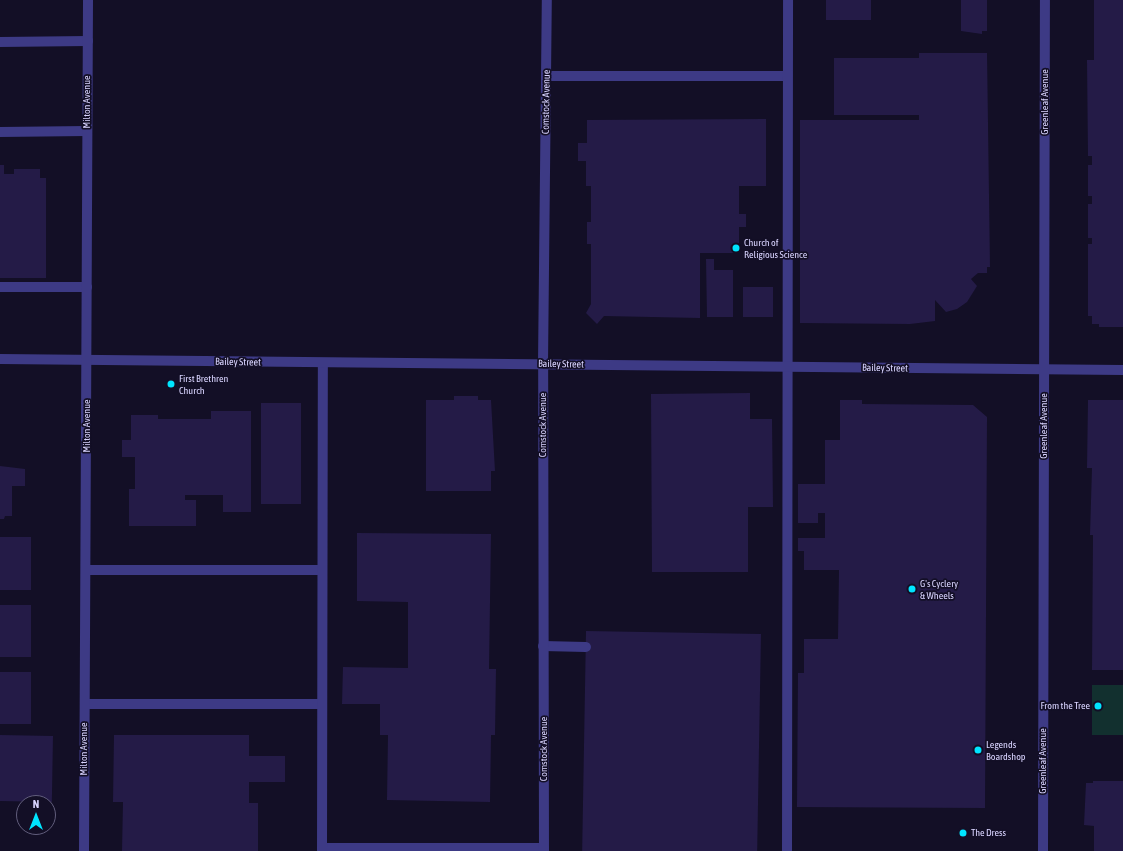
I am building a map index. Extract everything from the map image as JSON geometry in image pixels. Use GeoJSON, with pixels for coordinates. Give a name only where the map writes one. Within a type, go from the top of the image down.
{"type":"FeatureCollection","features":[{"type":"Feature","properties":{"kind":"street","name":"Milton Avenue"},"geometry":{"type":"LineString","coordinates":[[84,851],[88,0]]}},
{"type":"Feature","properties":{"kind":"street","name":"Comstock Avenue"},"geometry":{"type":"LineString","coordinates":[[544,849],[543,364],[547,0]]}},
{"type":"Feature","properties":{"kind":"street"},"geometry":{"type":"LineString","coordinates":[[787,851],[788,0]]}},
{"type":"Feature","properties":{"kind":"street","name":"Greenleaf Avenue"},"geometry":{"type":"LineString","coordinates":[[1043,851],[1045,0]]}},
{"type":"Feature","properties":{"kind":"street"},"geometry":{"type":"LineString","coordinates":[[0,42],[88,41]]}},
{"type":"Feature","properties":{"kind":"street"},"geometry":{"type":"LineString","coordinates":[[546,76],[787,76]]}},
{"type":"Feature","properties":{"kind":"street"},"geometry":{"type":"LineString","coordinates":[[0,132],[87,131]]}},
{"type":"Feature","properties":{"kind":"street"},"geometry":{"type":"LineString","coordinates":[[0,287],[87,287]]}},
{"type":"Feature","properties":{"kind":"street","name":"Bailey Street"},"geometry":{"type":"LineString","coordinates":[[0,359],[87,359],[323,364],[543,364],[1123,370]]}},
{"type":"Feature","properties":{"kind":"street"},"geometry":{"type":"LineString","coordinates":[[323,364],[322,850],[544,849]]}},
{"type":"Feature","properties":{"kind":"street"},"geometry":{"type":"LineString","coordinates":[[86,570],[322,570]]}},
{"type":"Feature","properties":{"kind":"street"},"geometry":{"type":"LineString","coordinates":[[543,646],[586,647]]}},
{"type":"Feature","properties":{"kind":"street"},"geometry":{"type":"LineString","coordinates":[[85,704],[322,704]]}},
{"type":"Feature","properties":{"kind":"green space"},"geometry":{"type":"Polygon","coordinates":[[[1092,685],[1123,685],[1123,735],[1092,735],[1092,685]]]}},
{"type":"Feature","properties":{"kind":"building"},"geometry":{"type":"Polygon","coordinates":[[[826,0],[871,0],[871,20],[826,20],[826,0]]]}},
{"type":"Feature","properties":{"kind":"building"},"geometry":{"type":"Polygon","coordinates":[[[961,0],[987,0],[987,31],[982,31],[982,34],[961,31],[961,0]]]}},
{"type":"Feature","properties":{"kind":"building"},"geometry":{"type":"Polygon","coordinates":[[[1094,0],[1123,0],[1123,327],[1099,327],[1099,324],[1092,324],[1092,316],[1088,316],[1088,244],[1092,244],[1092,238],[1088,238],[1088,204],[1092,204],[1092,196],[1088,196],[1088,165],[1092,165],[1092,156],[1088,156],[1087,60],[1094,60],[1094,0]]]}},
{"type":"Feature","properties":{"kind":"building"},"geometry":{"type":"Polygon","coordinates":[[[919,53],[987,53],[990,267],[987,267],[987,273],[978,273],[971,279],[977,286],[967,302],[957,309],[946,312],[935,300],[935,321],[910,324],[800,323],[800,120],[919,120],[919,115],[834,115],[834,58],[919,58],[919,53]]]}},
{"type":"Feature","properties":{"kind":"building"},"geometry":{"type":"Polygon","coordinates":[[[766,119],[766,186],[739,186],[739,214],[746,214],[746,227],[739,227],[739,253],[700,253],[700,318],[604,316],[597,324],[586,313],[591,304],[591,244],[587,244],[587,222],[591,222],[591,186],[586,186],[586,161],[578,161],[578,143],[587,143],[587,120],[766,119]]]}},
{"type":"Feature","properties":{"kind":"building"},"geometry":{"type":"Polygon","coordinates":[[[0,165],[4,165],[4,174],[14,174],[14,169],[40,169],[40,178],[46,178],[46,278],[0,278],[0,165]]]}},
{"type":"Feature","properties":{"kind":"building"},"geometry":{"type":"Polygon","coordinates":[[[706,259],[714,259],[714,270],[733,270],[733,317],[707,317],[706,259]]]}},
{"type":"Feature","properties":{"kind":"building"},"geometry":{"type":"Polygon","coordinates":[[[743,287],[773,287],[773,317],[743,317],[743,287]]]}},
{"type":"Feature","properties":{"kind":"building"},"geometry":{"type":"Polygon","coordinates":[[[750,393],[750,419],[772,419],[773,507],[748,507],[748,572],[652,572],[651,394],[750,393]]]}},
{"type":"Feature","properties":{"kind":"building"},"geometry":{"type":"Polygon","coordinates":[[[454,396],[478,396],[478,400],[491,400],[495,471],[491,471],[491,491],[426,491],[426,400],[454,400],[454,396]]]}},
{"type":"Feature","properties":{"kind":"building"},"geometry":{"type":"Polygon","coordinates":[[[840,400],[862,400],[862,404],[973,405],[987,417],[985,808],[797,807],[798,673],[804,673],[804,639],[838,639],[839,570],[804,570],[804,551],[798,551],[798,538],[825,538],[825,513],[818,513],[818,523],[798,523],[798,484],[825,484],[825,440],[840,440],[840,400]]]}},
{"type":"Feature","properties":{"kind":"building"},"geometry":{"type":"Polygon","coordinates":[[[1088,400],[1123,400],[1123,670],[1092,670],[1093,535],[1090,535],[1092,468],[1087,468],[1088,400]]]}},
{"type":"Feature","properties":{"kind":"building"},"geometry":{"type":"Polygon","coordinates":[[[261,403],[301,403],[301,504],[261,504],[261,403]]]}},
{"type":"Feature","properties":{"kind":"building"},"geometry":{"type":"Polygon","coordinates":[[[211,411],[251,411],[251,512],[223,512],[223,495],[185,495],[185,500],[196,500],[196,526],[129,526],[129,489],[135,489],[135,457],[122,457],[122,440],[131,440],[131,415],[158,415],[158,419],[211,419],[211,411]]]}},
{"type":"Feature","properties":{"kind":"building"},"geometry":{"type":"Polygon","coordinates":[[[0,466],[25,469],[25,486],[12,486],[12,516],[5,516],[4,519],[0,519],[0,466]]]}},
{"type":"Feature","properties":{"kind":"building"},"geometry":{"type":"Polygon","coordinates":[[[357,533],[491,534],[489,669],[496,669],[495,735],[491,735],[490,802],[387,800],[388,735],[380,735],[380,704],[342,704],[343,667],[408,668],[408,602],[357,601],[357,533]]]}},
{"type":"Feature","properties":{"kind":"building"},"geometry":{"type":"Polygon","coordinates":[[[0,537],[31,537],[31,590],[0,590],[0,537]]]}},
{"type":"Feature","properties":{"kind":"building"},"geometry":{"type":"Polygon","coordinates":[[[0,605],[31,605],[31,657],[0,657],[0,605]]]}},
{"type":"Feature","properties":{"kind":"building"},"geometry":{"type":"Polygon","coordinates":[[[586,631],[761,634],[757,851],[582,851],[586,631]]]}},
{"type":"Feature","properties":{"kind":"building"},"geometry":{"type":"Polygon","coordinates":[[[0,672],[31,672],[31,724],[0,724],[0,672]]]}},
{"type":"Feature","properties":{"kind":"building"},"geometry":{"type":"Polygon","coordinates":[[[0,735],[53,736],[52,795],[16,795],[16,801],[0,801],[0,735]]]}},
{"type":"Feature","properties":{"kind":"building"},"geometry":{"type":"Polygon","coordinates":[[[114,735],[249,735],[249,756],[285,756],[285,782],[249,782],[249,803],[258,803],[258,851],[122,851],[123,802],[113,802],[114,735]]]}},
{"type":"Feature","properties":{"kind":"building"},"geometry":{"type":"Polygon","coordinates":[[[1093,781],[1123,781],[1123,851],[1094,851],[1094,826],[1084,825],[1086,783],[1093,783],[1093,781]]]}},
{"type":"Feature","properties":{"kind":"place","name":"Church of Religious Science"},"geometry":{"type":"Point","coordinates":[736,248]}},
{"type":"Feature","properties":{"kind":"place","name":"First Brethren Church"},"geometry":{"type":"Point","coordinates":[171,384]}},
{"type":"Feature","properties":{"kind":"place","name":"G's Cyclery & Wheels"},"geometry":{"type":"Point","coordinates":[912,589]}},
{"type":"Feature","properties":{"kind":"place","name":"From the Tree"},"geometry":{"type":"Point","coordinates":[1098,706]}},
{"type":"Feature","properties":{"kind":"place","name":"Legends Boardshop"},"geometry":{"type":"Point","coordinates":[978,750]}},
{"type":"Feature","properties":{"kind":"place","name":"The Dress"},"geometry":{"type":"Point","coordinates":[963,833]}}]}
